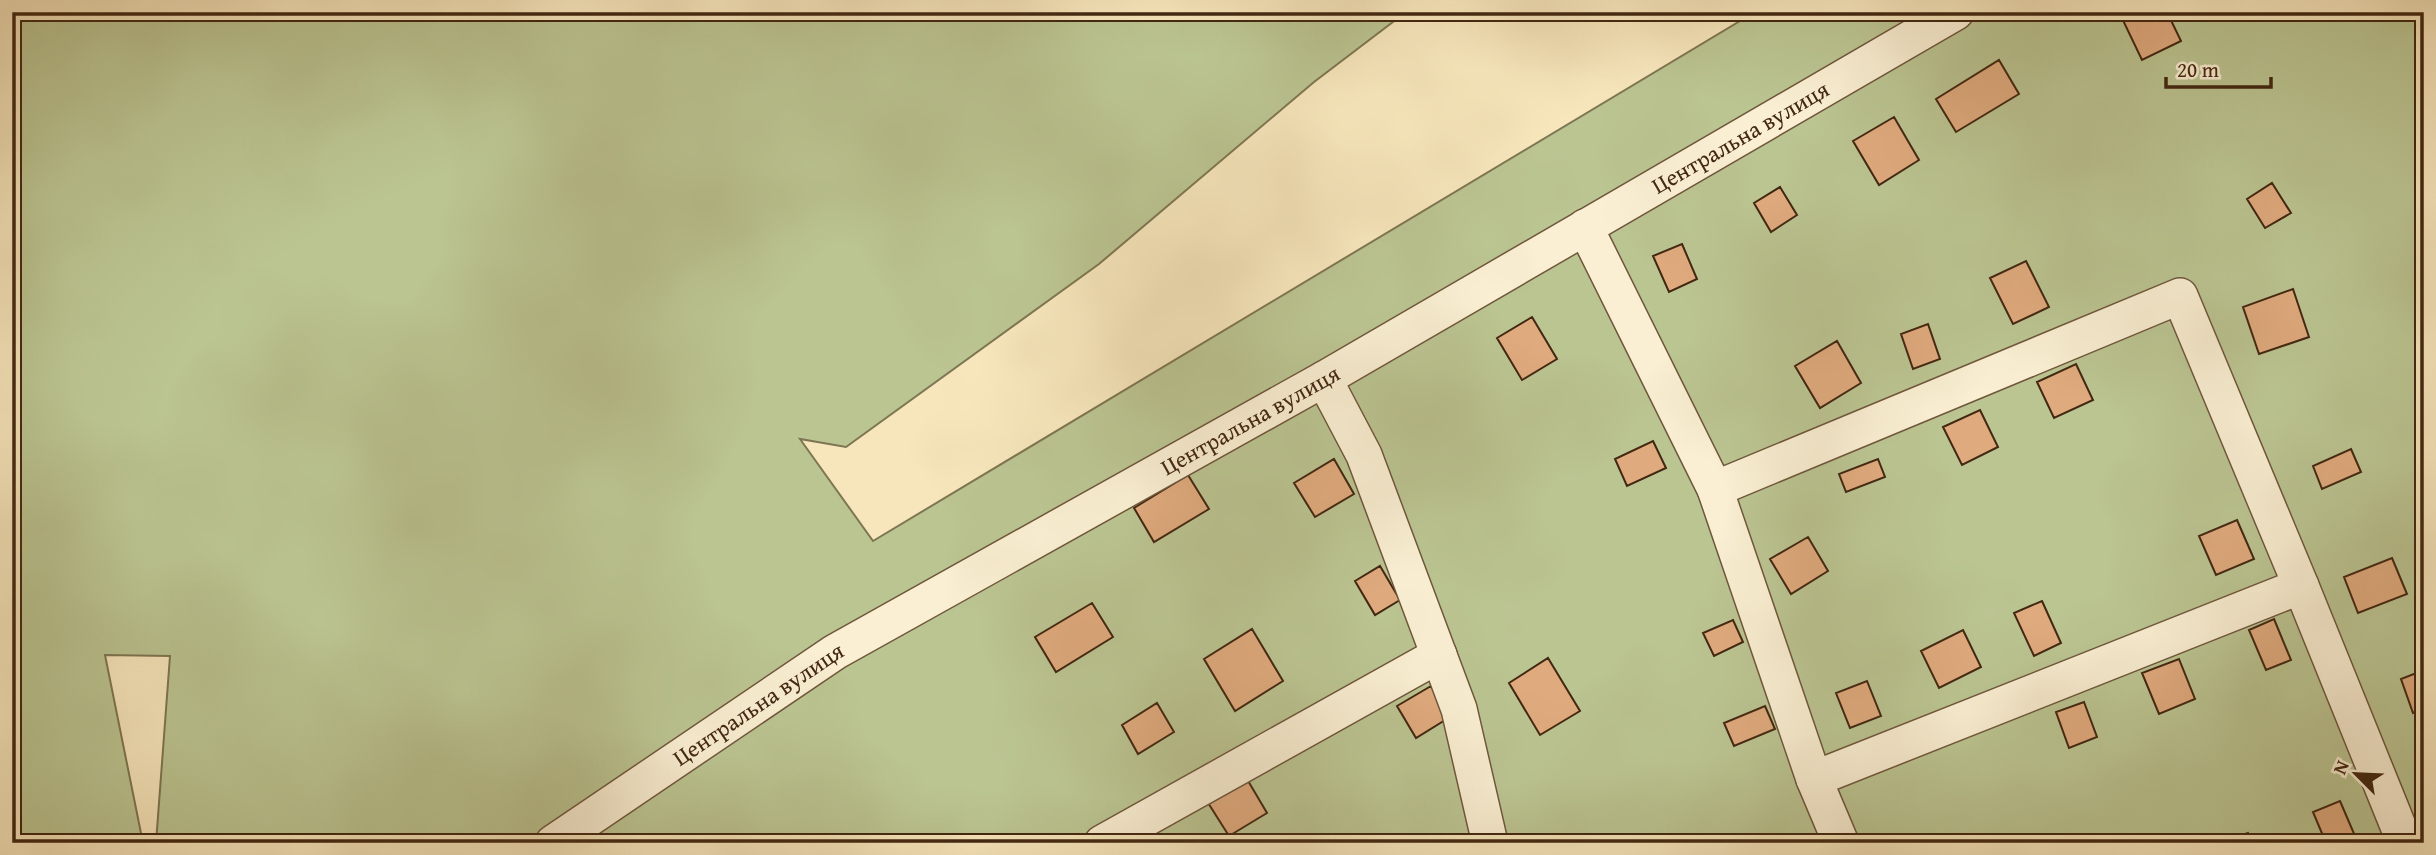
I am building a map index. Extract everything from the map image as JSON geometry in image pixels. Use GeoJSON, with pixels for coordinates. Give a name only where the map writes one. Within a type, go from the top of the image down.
{"type":"FeatureCollection","features":[{"type":"Feature","properties":{"kind":"street","name":"Центральна вулиця"},"geometry":{"type":"LineString","coordinates":[[553,843],[835,652],[1324,379],[1956,12]]}},
{"type":"Feature","properties":{"kind":"street"},"geometry":{"type":"LineString","coordinates":[[1585,227],[1715,489],[1814,779],[1841,843]]}},
{"type":"Feature","properties":{"kind":"street"},"geometry":{"type":"LineString","coordinates":[[1715,489],[2180,296],[2405,843]]}},
{"type":"Feature","properties":{"kind":"street"},"geometry":{"type":"LineString","coordinates":[[1324,379],[1364,455],[1459,709],[1490,843]]}},
{"type":"Feature","properties":{"kind":"street"},"geometry":{"type":"LineString","coordinates":[[1814,779],[2301,586]]}},
{"type":"Feature","properties":{"kind":"street"},"geometry":{"type":"LineString","coordinates":[[1102,843],[1439,655]]}},
{"type":"Feature","properties":{"kind":"green space"},"geometry":{"type":"Polygon","coordinates":[[[12,12],[1406,12],[1314,82],[1099,264],[846,447],[800,439],[873,541],[1755,12],[2424,12],[2424,843],[156,843],[170,656],[105,655],[143,843],[12,843],[12,12]]]}},
{"type":"Feature","properties":{"kind":"water"},"geometry":{"type":"Polygon","coordinates":[[[2424,346],[2424,403],[2419,391],[2416,348],[2424,346]]]}},
{"type":"Feature","properties":{"kind":"building"},"geometry":{"type":"Polygon","coordinates":[[[2119,12],[2167,12],[2181,41],[2142,60],[2119,12]]]}},
{"type":"Feature","properties":{"kind":"building"},"geometry":{"type":"Polygon","coordinates":[[[1999,60],[2019,94],[1956,132],[1936,99],[1999,60]]]}},
{"type":"Feature","properties":{"kind":"building"},"geometry":{"type":"Polygon","coordinates":[[[1894,117],[1919,160],[1879,185],[1853,141],[1894,117]]]}},
{"type":"Feature","properties":{"kind":"building"},"geometry":{"type":"Polygon","coordinates":[[[2272,183],[2291,213],[2265,228],[2247,199],[2272,183]]]}},
{"type":"Feature","properties":{"kind":"building"},"geometry":{"type":"Polygon","coordinates":[[[1780,187],[1797,215],[1771,232],[1754,203],[1780,187]]]}},
{"type":"Feature","properties":{"kind":"building"},"geometry":{"type":"Polygon","coordinates":[[[1682,244],[1697,279],[1669,292],[1653,256],[1682,244]]]}},
{"type":"Feature","properties":{"kind":"building"},"geometry":{"type":"Polygon","coordinates":[[[2026,261],[2049,307],[2013,324],[1990,278],[2026,261]]]}},
{"type":"Feature","properties":{"kind":"building"},"geometry":{"type":"Polygon","coordinates":[[[2293,289],[2309,337],[2259,354],[2243,307],[2293,289]]]}},
{"type":"Feature","properties":{"kind":"building"},"geometry":{"type":"Polygon","coordinates":[[[1532,317],[1557,359],[1522,380],[1497,338],[1532,317]]]}},
{"type":"Feature","properties":{"kind":"building"},"geometry":{"type":"Polygon","coordinates":[[[1928,324],[1940,359],[1913,369],[1901,334],[1928,324]]]}},
{"type":"Feature","properties":{"kind":"building"},"geometry":{"type":"Polygon","coordinates":[[[1837,341],[1861,383],[1820,408],[1795,366],[1837,341]]]}},
{"type":"Feature","properties":{"kind":"building"},"geometry":{"type":"Polygon","coordinates":[[[2076,364],[2093,400],[2054,418],[2037,382],[2076,364]]]}},
{"type":"Feature","properties":{"kind":"building"},"geometry":{"type":"Polygon","coordinates":[[[1980,410],[1998,447],[1962,465],[1943,427],[1980,410]]]}},
{"type":"Feature","properties":{"kind":"building"},"geometry":{"type":"Polygon","coordinates":[[[1653,441],[1666,468],[1627,486],[1615,459],[1653,441]]]}},
{"type":"Feature","properties":{"kind":"building"},"geometry":{"type":"Polygon","coordinates":[[[2351,449],[2361,472],[2322,489],[2313,466],[2351,449]]]}},
{"type":"Feature","properties":{"kind":"building"},"geometry":{"type":"Polygon","coordinates":[[[1334,459],[1354,494],[1315,517],[1294,483],[1334,459]]]}},
{"type":"Feature","properties":{"kind":"building"},"geometry":{"type":"Polygon","coordinates":[[[1878,459],[1885,477],[1846,492],[1839,474],[1878,459]]]}},
{"type":"Feature","properties":{"kind":"building"},"geometry":{"type":"Polygon","coordinates":[[[1188,475],[1209,509],[1154,542],[1134,508],[1188,475]]]}},
{"type":"Feature","properties":{"kind":"building"},"geometry":{"type":"Polygon","coordinates":[[[2237,520],[2254,559],[2216,575],[2199,536],[2237,520]]]}},
{"type":"Feature","properties":{"kind":"building"},"geometry":{"type":"Polygon","coordinates":[[[1808,537],[1828,571],[1791,594],[1770,559],[1808,537]]]}},
{"type":"Feature","properties":{"kind":"building"},"geometry":{"type":"Polygon","coordinates":[[[2392,558],[2407,594],[2358,613],[2344,577],[2392,558]]]}},
{"type":"Feature","properties":{"kind":"building"},"geometry":{"type":"Polygon","coordinates":[[[1380,566],[1400,600],[1375,615],[1355,581],[1380,566]]]}},
{"type":"Feature","properties":{"kind":"building"},"geometry":{"type":"Polygon","coordinates":[[[2042,601],[2061,643],[2034,656],[2014,613],[2042,601]]]}},
{"type":"Feature","properties":{"kind":"building"},"geometry":{"type":"Polygon","coordinates":[[[1092,603],[1113,637],[1056,672],[1035,637],[1092,603]]]}},
{"type":"Feature","properties":{"kind":"building"},"geometry":{"type":"Polygon","coordinates":[[[2274,619],[2291,660],[2266,670],[2249,630],[2274,619]]]}},
{"type":"Feature","properties":{"kind":"building"},"geometry":{"type":"Polygon","coordinates":[[[1733,620],[1743,642],[1714,656],[1703,633],[1733,620]]]}},
{"type":"Feature","properties":{"kind":"building"},"geometry":{"type":"Polygon","coordinates":[[[1252,629],[1283,681],[1235,711],[1204,659],[1252,629]]]}},
{"type":"Feature","properties":{"kind":"building"},"geometry":{"type":"Polygon","coordinates":[[[1963,630],[1981,667],[1939,688],[1921,651],[1963,630]]]}},
{"type":"Feature","properties":{"kind":"building"},"geometry":{"type":"Polygon","coordinates":[[[1548,658],[1580,711],[1540,735],[1509,683],[1548,658]]]}},
{"type":"Feature","properties":{"kind":"building"},"geometry":{"type":"Polygon","coordinates":[[[2179,659],[2195,699],[2159,714],[2142,673],[2179,659]]]}},
{"type":"Feature","properties":{"kind":"building"},"geometry":{"type":"Polygon","coordinates":[[[2424,670],[2424,709],[2413,713],[2401,679],[2424,670]]]}},
{"type":"Feature","properties":{"kind":"building"},"geometry":{"type":"Polygon","coordinates":[[[1867,681],[1881,716],[1850,728],[1836,693],[1867,681]]]}},
{"type":"Feature","properties":{"kind":"building"},"geometry":{"type":"Polygon","coordinates":[[[1431,686],[1450,717],[1416,738],[1397,706],[1431,686]]]}},
{"type":"Feature","properties":{"kind":"building"},"geometry":{"type":"Polygon","coordinates":[[[2084,702],[2097,737],[2069,748],[2056,712],[2084,702]]]}},
{"type":"Feature","properties":{"kind":"building"},"geometry":{"type":"Polygon","coordinates":[[[1157,703],[1174,732],[1138,754],[1122,725],[1157,703]]]}},
{"type":"Feature","properties":{"kind":"building"},"geometry":{"type":"Polygon","coordinates":[[[1765,706],[1775,729],[1734,746],[1724,723],[1765,706]]]}},
{"type":"Feature","properties":{"kind":"building"},"geometry":{"type":"Polygon","coordinates":[[[1244,774],[1267,813],[1229,836],[1205,798],[1244,774]]]}},
{"type":"Feature","properties":{"kind":"building"},"geometry":{"type":"Polygon","coordinates":[[[2340,801],[2358,843],[2326,843],[2313,812],[2340,801]]]}},
{"type":"Feature","properties":{"kind":"building"},"geometry":{"type":"Polygon","coordinates":[[[2248,833],[2252,843],[2228,843],[2227,840],[2248,833]]]}}]}
